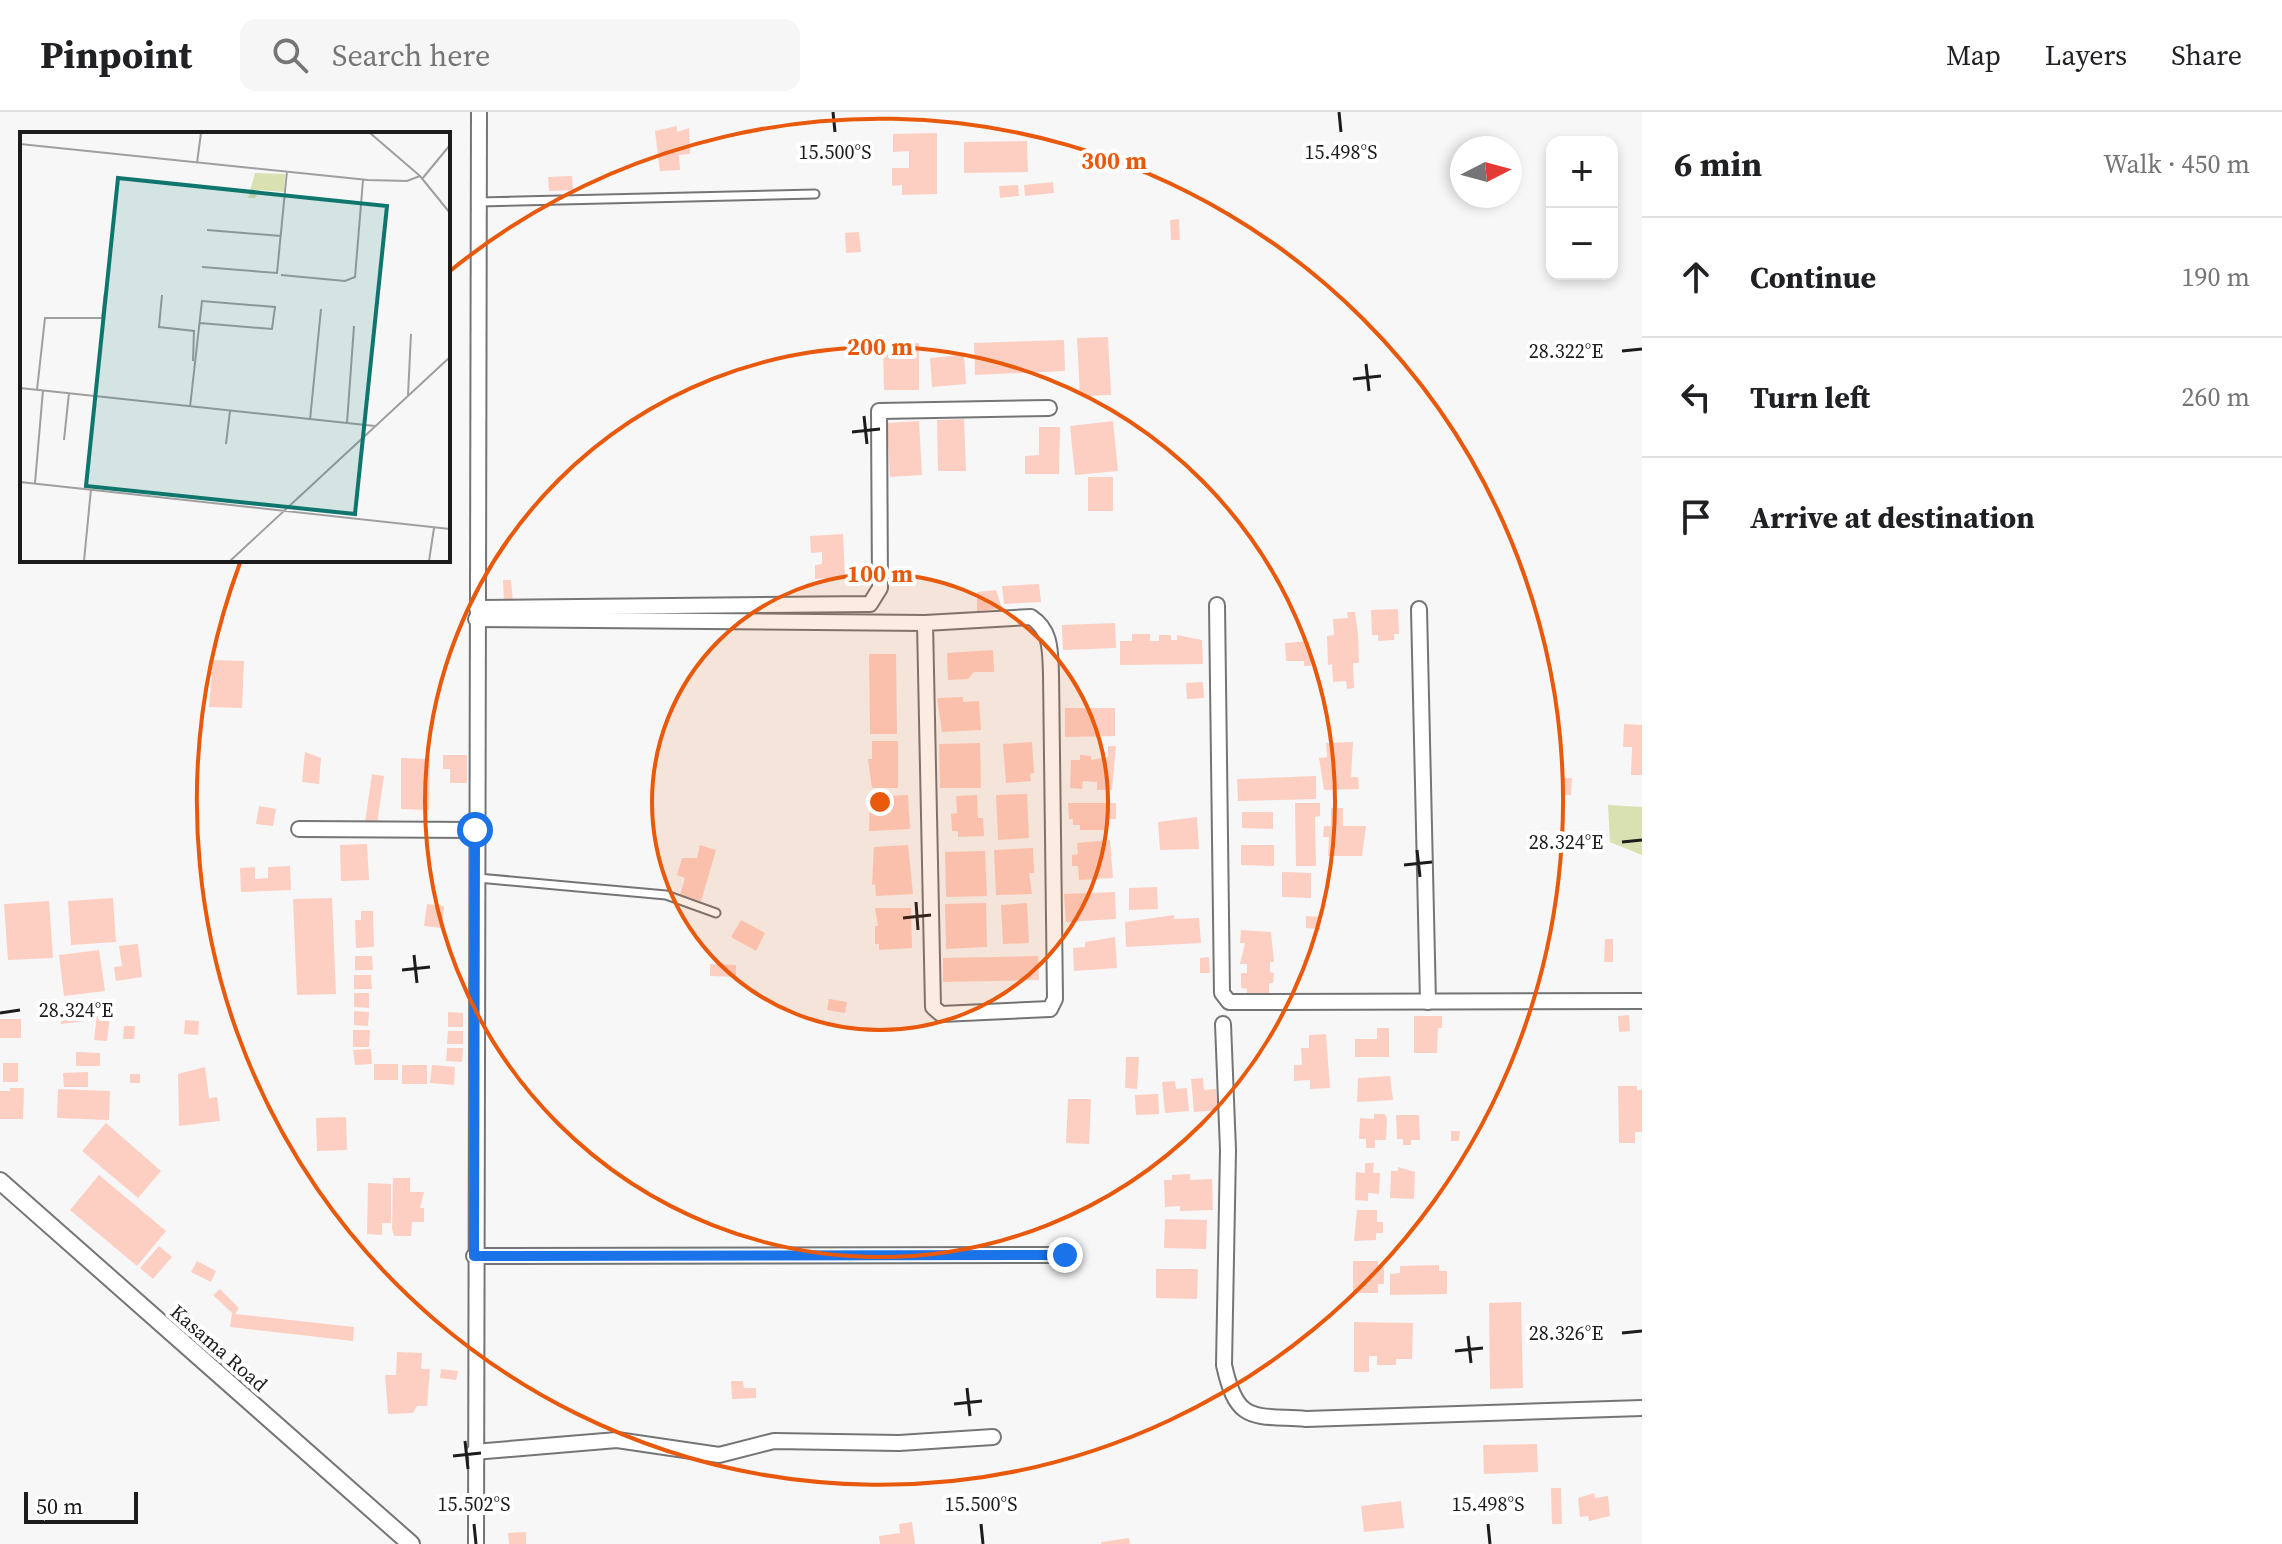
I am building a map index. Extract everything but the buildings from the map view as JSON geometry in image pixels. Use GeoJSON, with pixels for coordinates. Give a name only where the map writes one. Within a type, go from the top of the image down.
{"type":"FeatureCollection","features":[{"type":"Feature","properties":{"kind":"street"},"geometry":{"type":"LineString","coordinates":[[476,1544],[474,1256],[479,112]]}},
{"type":"Feature","properties":{"kind":"street"},"geometry":{"type":"LineString","coordinates":[[477,613],[870,604],[880,588],[879,411],[1049,408]]}},
{"type":"Feature","properties":{"kind":"street"},"geometry":{"type":"LineString","coordinates":[[1217,605],[1222,993],[1229,1002],[1642,1001]]}},
{"type":"Feature","properties":{"kind":"street"},"geometry":{"type":"LineString","coordinates":[[1419,609],[1428,1002]]}},
{"type":"Feature","properties":{"kind":"street"},"geometry":{"type":"LineString","coordinates":[[477,613],[925,623],[1031,617],[1045,630],[1050,644],[1055,988],[1050,1009],[941,1014],[933,1007],[925,623]]}},
{"type":"Feature","properties":{"kind":"street"},"geometry":{"type":"LineString","coordinates":[[299,829],[475,830]]}},
{"type":"Feature","properties":{"kind":"street"},"geometry":{"type":"LineString","coordinates":[[1223,1024],[1228,1150],[1224,1365],[1232,1399],[1252,1415],[1306,1419],[1642,1408]]}},
{"type":"Feature","properties":{"kind":"street","name":"Kasama Road"},"geometry":{"type":"LineString","coordinates":[[0,1181],[411,1544]]}},
{"type":"Feature","properties":{"kind":"street"},"geometry":{"type":"LineString","coordinates":[[474,1256],[1065,1255]]}},
{"type":"Feature","properties":{"kind":"street"},"geometry":{"type":"LineString","coordinates":[[474,1452],[617,1440],[719,1455],[774,1441],[899,1443],[993,1437]]}},
{"type":"Feature","properties":{"kind":"lane"},"geometry":{"type":"LineString","coordinates":[[479,202],[815,194]]}},
{"type":"Feature","properties":{"kind":"lane"},"geometry":{"type":"LineString","coordinates":[[475,878],[666,895],[716,913]]}},
{"type":"Feature","properties":{"kind":"green space"},"geometry":{"type":"Polygon","coordinates":[[[1608,805],[1642,807],[1642,855],[1610,842],[1608,805]]]}},
{"type":"Feature","properties":{"kind":"route"},"geometry":{"type":"LineString","coordinates":[[475,830],[474,1256],[1065,1255]]}}]}
